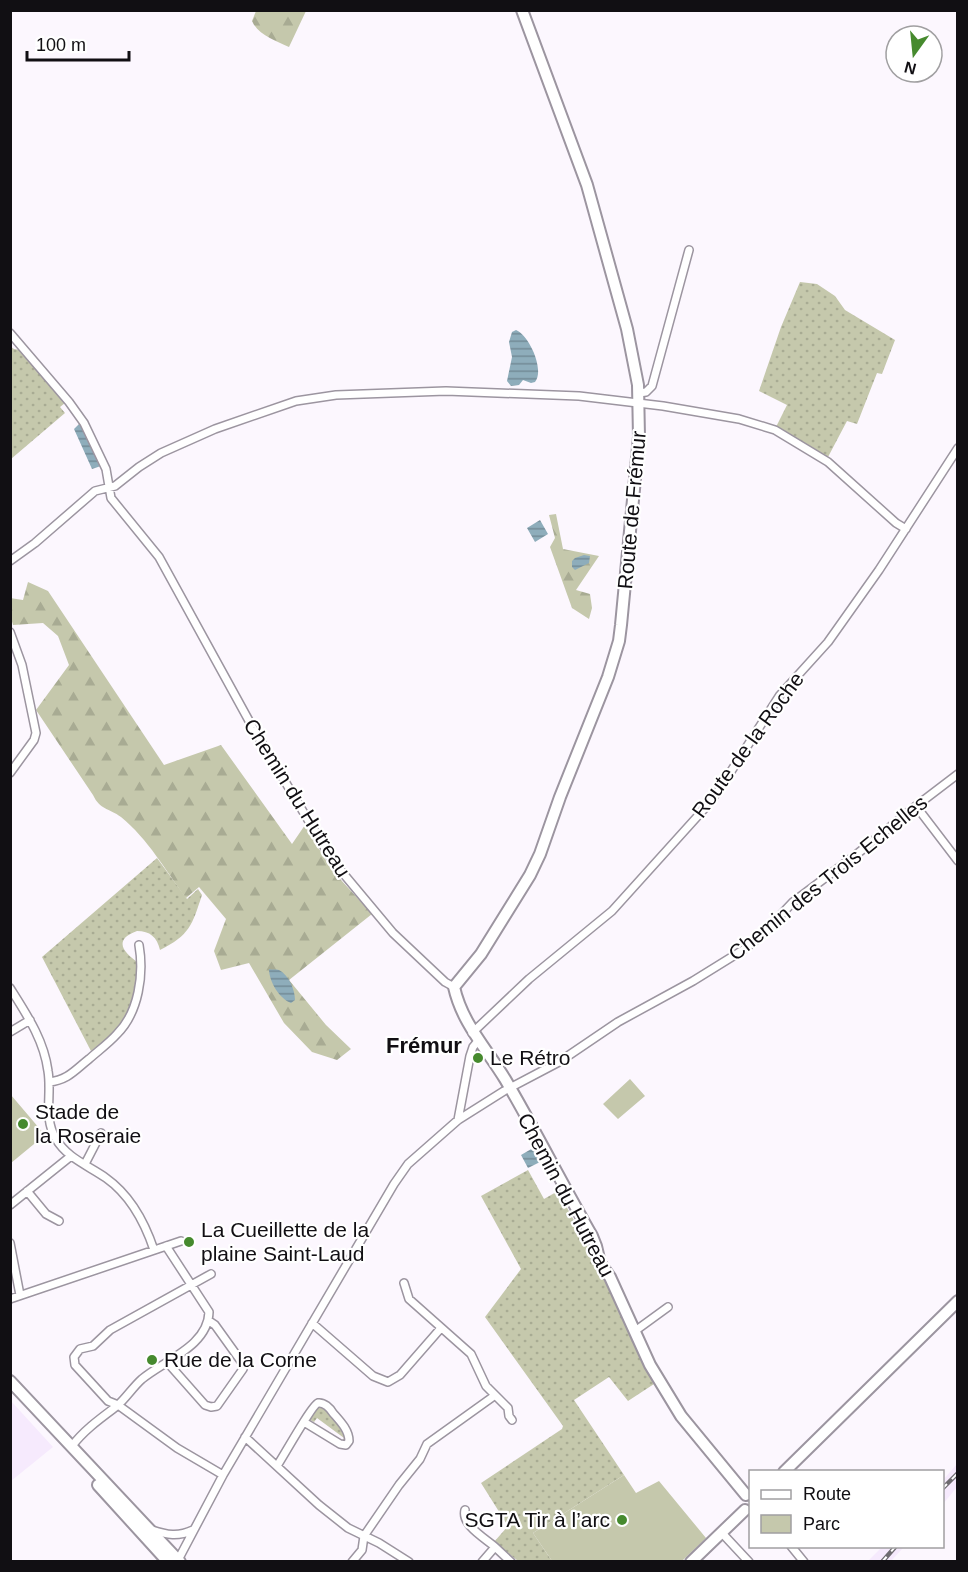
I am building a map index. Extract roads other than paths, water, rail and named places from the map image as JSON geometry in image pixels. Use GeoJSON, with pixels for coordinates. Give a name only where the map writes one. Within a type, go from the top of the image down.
{"type":"FeatureCollection","features":[{"type":"Feature","properties":{"kind":"street","name":"Route de Frémur"},"geometry":{"type":"LineString","coordinates":[[454,987],[481,954],[530,875],[615,656],[621,625],[637,476],[639,398],[627,329],[587,185],[522,10]]}},
{"type":"Feature","properties":{"kind":"street"},"geometry":{"type":"LineString","coordinates":[[639,398],[652,386],[689,250]]}},
{"type":"Feature","properties":{"kind":"street","name":"Chemin du Hutreau"},"geometry":{"type":"LineString","coordinates":[[10,333],[84,423],[104,465],[108,487],[114,502],[159,557],[253,728],[336,865],[393,933],[445,982],[454,987],[457,1003],[475,1037],[495,1063],[592,1236],[600,1263],[610,1277],[650,1365],[681,1416],[748,1494]]}},
{"type":"Feature","properties":{"kind":"street"},"geometry":{"type":"LineString","coordinates":[[10,561],[35,543],[97,489],[115,486],[161,453],[197,436],[296,401],[323,396],[471,392],[639,398],[739,419],[775,430],[828,462],[896,523],[906,529]]}},
{"type":"Feature","properties":{"kind":"street","name":"Route de la Roche"},"geometry":{"type":"LineString","coordinates":[[475,1037],[529,979],[612,911],[705,808],[780,695],[828,642],[906,529],[957,448]]}},
{"type":"Feature","properties":{"kind":"street"},"geometry":{"type":"LineString","coordinates":[[10,632],[22,665],[36,732],[34,740],[10,773]]}},
{"type":"Feature","properties":{"kind":"street","name":"Chemin des Trois Echelles"},"geometry":{"type":"LineString","coordinates":[[176,1561],[245,1437],[408,1164],[458,1120],[504,1090],[510,1089],[559,1062],[618,1022],[744,950],[759,938],[793,902],[957,774]]}},
{"type":"Feature","properties":{"kind":"street"},"geometry":{"type":"LineString","coordinates":[[915,806],[957,861]]}},
{"type":"Feature","properties":{"kind":"street"},"geometry":{"type":"LineString","coordinates":[[49,1082],[62,1080],[105,1045],[126,1023],[140,981],[142,964],[139,945]]}},
{"type":"Feature","properties":{"kind":"street"},"geometry":{"type":"LineString","coordinates":[[10,988],[41,1041],[49,1082],[50,1126],[60,1146],[70,1156],[109,1180],[122,1191],[147,1230],[154,1250]]}},
{"type":"Feature","properties":{"kind":"street"},"geometry":{"type":"LineString","coordinates":[[10,1032],[30,1020]]}},
{"type":"Feature","properties":{"kind":"street"},"geometry":{"type":"LineString","coordinates":[[458,1120],[475,1037]]}},
{"type":"Feature","properties":{"kind":"street"},"geometry":{"type":"LineString","coordinates":[[85,1164],[101,1133]]}},
{"type":"Feature","properties":{"kind":"street"},"geometry":{"type":"LineString","coordinates":[[10,1205],[70,1156]]}},
{"type":"Feature","properties":{"kind":"street"},"geometry":{"type":"LineString","coordinates":[[27,1191],[46,1214],[59,1221]]}},
{"type":"Feature","properties":{"kind":"street"},"geometry":{"type":"LineString","coordinates":[[10,1299],[181,1241]]}},
{"type":"Feature","properties":{"kind":"street"},"geometry":{"type":"LineString","coordinates":[[10,1243],[20,1295]]}},
{"type":"Feature","properties":{"kind":"street"},"geometry":{"type":"LineString","coordinates":[[72,1446],[118,1405],[141,1380],[203,1333],[209,1312],[166,1246]]}},
{"type":"Feature","properties":{"kind":"street"},"geometry":{"type":"LineString","coordinates":[[211,1274],[110,1330],[93,1346],[80,1349],[74,1357],[75,1365],[108,1401],[118,1405],[177,1448],[223,1475]]}},
{"type":"Feature","properties":{"kind":"street"},"geometry":{"type":"LineString","coordinates":[[404,1283],[409,1299],[471,1354],[486,1386],[508,1408],[508,1416],[512,1420]]}},
{"type":"Feature","properties":{"kind":"street"},"geometry":{"type":"LineString","coordinates":[[786,1470],[957,1301]]}},
{"type":"Feature","properties":{"kind":"street"},"geometry":{"type":"LineString","coordinates":[[635,1331],[668,1307]]}},
{"type":"Feature","properties":{"kind":"street"},"geometry":{"type":"LineString","coordinates":[[167,1362],[206,1405],[217,1406],[243,1369],[243,1364],[215,1325],[208,1321]]}},
{"type":"Feature","properties":{"kind":"street"},"geometry":{"type":"LineString","coordinates":[[312,1323],[373,1376],[388,1382],[400,1375],[441,1328]]}},
{"type":"Feature","properties":{"kind":"street"},"geometry":{"type":"LineString","coordinates":[[10,1381],[151,1530],[176,1561]]}},
{"type":"Feature","properties":{"kind":"street"},"geometry":{"type":"LineString","coordinates":[[10,1390],[176,1561]]}},
{"type":"Feature","properties":{"kind":"street"},"geometry":{"type":"LineString","coordinates":[[352,1562],[362,1550],[364,1536],[420,1459],[427,1444],[494,1396]]}},
{"type":"Feature","properties":{"kind":"street"},"geometry":{"type":"LineString","coordinates":[[277,1466],[309,1411],[316,1404],[321,1403],[329,1407],[349,1433],[350,1441],[346,1445],[340,1444],[304,1422]]}},
{"type":"Feature","properties":{"kind":"street"},"geometry":{"type":"LineString","coordinates":[[245,1437],[319,1505],[348,1528],[379,1543],[409,1562]]}},
{"type":"Feature","properties":{"kind":"street"},"geometry":{"type":"LineString","coordinates":[[691,1562],[721,1532],[748,1512],[748,1494]]}},
{"type":"Feature","properties":{"kind":"street"},"geometry":{"type":"LineString","coordinates":[[465,1510],[464,1515],[467,1522],[511,1562]]}},
{"type":"Feature","properties":{"kind":"street"},"geometry":{"type":"LineString","coordinates":[[151,1530],[172,1535],[193,1530]]}},
{"type":"Feature","properties":{"kind":"street"},"geometry":{"type":"LineString","coordinates":[[721,1532],[749,1562]]}},
{"type":"Feature","properties":{"kind":"street"},"geometry":{"type":"LineString","coordinates":[[482,1562],[495,1547]]}},
{"type":"Feature","properties":{"kind":"street"},"geometry":{"type":"LineString","coordinates":[[793,1548],[804,1562]]}},
{"type":"Feature","properties":{"kind":"water"},"geometry":{"type":"Polygon","coordinates":[[[516,330],[526,339],[534,353],[538,377],[535,382],[523,380],[519,385],[511,386],[507,381],[512,357],[509,342],[512,332],[516,330]]]}},
{"type":"Feature","properties":{"kind":"water"},"geometry":{"type":"Polygon","coordinates":[[[80,423],[89,436],[101,466],[92,469],[74,429],[80,423]]]}},
{"type":"Feature","properties":{"kind":"water"},"geometry":{"type":"Polygon","coordinates":[[[540,520],[548,534],[535,542],[527,528],[540,520]]]}},
{"type":"Feature","properties":{"kind":"water"},"geometry":{"type":"Polygon","coordinates":[[[584,555],[590,556],[589,563],[575,570],[572,567],[572,561],[584,555]]]}},
{"type":"Feature","properties":{"kind":"water"},"geometry":{"type":"Polygon","coordinates":[[[269,969],[283,972],[288,979],[295,996],[295,1000],[291,1003],[283,998],[276,989],[269,969]]]}},
{"type":"Feature","properties":{"kind":"water"},"geometry":{"type":"Polygon","coordinates":[[[533,1148],[540,1162],[528,1168],[521,1155],[533,1148]]]}},
{"type":"Feature","properties":{"kind":"railway"},"geometry":{"type":"LineString","coordinates":[[944,1487],[958,1473]]}},
{"type":"Feature","properties":{"kind":"railway"},"geometry":{"type":"LineString","coordinates":[[882,1562],[894,1548]]}},
{"type":"Feature","properties":{"kind":"place","name":"Le Rétro"},"geometry":{"type":"Point","coordinates":[478,1058]}},
{"type":"Feature","properties":{"kind":"place","name":"Stade de la Roseraie"},"geometry":{"type":"Point","coordinates":[23,1124]}},
{"type":"Feature","properties":{"kind":"place","name":"La Cueillette de la plaine Saint-Laud"},"geometry":{"type":"Point","coordinates":[189,1242]}},
{"type":"Feature","properties":{"kind":"place","name":"Rue de la Corne"},"geometry":{"type":"Point","coordinates":[152,1360]}},
{"type":"Feature","properties":{"kind":"place","name":"SGTA Tir à l’arc"},"geometry":{"type":"Point","coordinates":[622,1520]}},
{"type":"Feature","properties":{"kind":"district","name":"Frémur"},"geometry":{"type":"Point","coordinates":[424,1045]}}]}
